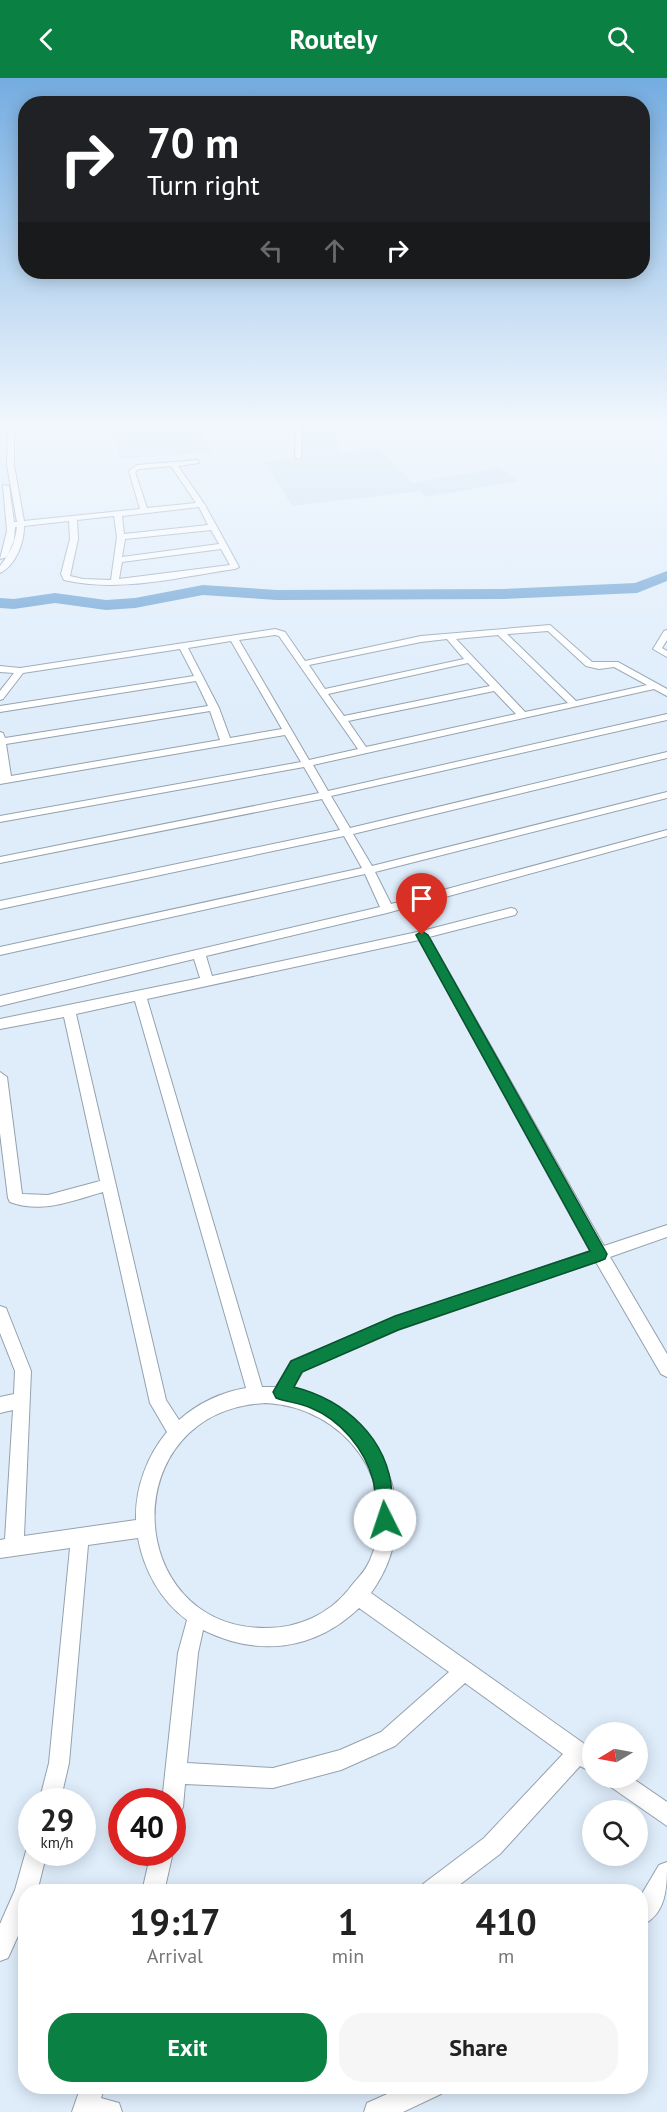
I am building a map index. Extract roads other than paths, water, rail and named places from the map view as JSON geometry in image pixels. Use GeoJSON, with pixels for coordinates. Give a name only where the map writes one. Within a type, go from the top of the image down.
{"type":"FeatureCollection","features":[{"type":"Feature","properties":{"kind":"street"},"geometry":{"type":"LineString","coordinates":[[0,561],[8,550],[12,525],[11,517]]}},
{"type":"Feature","properties":{"kind":"street"},"geometry":{"type":"LineString","coordinates":[[0,571],[22,524],[19,517]]}},
{"type":"Feature","properties":{"kind":"street"},"geometry":{"type":"LineString","coordinates":[[12,525],[101,517]]}},
{"type":"Feature","properties":{"kind":"street"},"geometry":{"type":"LineString","coordinates":[[115,582],[121,537],[118,517]]}},
{"type":"Feature","properties":{"kind":"street"},"geometry":{"type":"LineString","coordinates":[[73,520],[74,539],[65,574],[67,578],[93,584],[235,567],[208,517]]}},
{"type":"Feature","properties":{"kind":"street"},"geometry":{"type":"LineString","coordinates":[[121,537],[213,527]]}},
{"type":"Feature","properties":{"kind":"street"},"geometry":{"type":"LineString","coordinates":[[118,560],[225,546]]}},
{"type":"Feature","properties":{"kind":"street"},"geometry":{"type":"LineString","coordinates":[[303,664],[421,639],[550,628],[590,664],[599,666],[615,664],[667,693]]}},
{"type":"Feature","properties":{"kind":"street"},"geometry":{"type":"LineString","coordinates":[[0,669],[20,671],[275,632],[282,634],[364,751]]}},
{"type":"Feature","properties":{"kind":"street"},"geometry":{"type":"LineString","coordinates":[[500,632],[573,703]]}},
{"type":"Feature","properties":{"kind":"street"},"geometry":{"type":"LineString","coordinates":[[667,633],[657,649],[667,654]]}},
{"type":"Feature","properties":{"kind":"street"},"geometry":{"type":"LineString","coordinates":[[450,637],[522,715]]}},
{"type":"Feature","properties":{"kind":"street"},"geometry":{"type":"LineString","coordinates":[[233,638],[369,870],[387,909]]}},
{"type":"Feature","properties":{"kind":"street"},"geometry":{"type":"LineString","coordinates":[[183,646],[214,708],[226,742]]}},
{"type":"Feature","properties":{"kind":"street"},"geometry":{"type":"LineString","coordinates":[[323,692],[470,660]]}},
{"type":"Feature","properties":{"kind":"street"},"geometry":{"type":"LineString","coordinates":[[0,697],[20,671]]}},
{"type":"Feature","properties":{"kind":"street"},"geometry":{"type":"LineString","coordinates":[[0,709],[199,678]]}},
{"type":"Feature","properties":{"kind":"street"},"geometry":{"type":"LineString","coordinates":[[0,819],[305,764],[656,686]]}},
{"type":"Feature","properties":{"kind":"street"},"geometry":{"type":"LineString","coordinates":[[343,719],[496,688]]}},
{"type":"Feature","properties":{"kind":"street"},"geometry":{"type":"LineString","coordinates":[[214,708],[1,739],[3,781],[288,731]]}},
{"type":"Feature","properties":{"kind":"street"},"geometry":{"type":"LineString","coordinates":[[0,860],[324,795],[667,717]]}},
{"type":"Feature","properties":{"kind":"street"},"geometry":{"type":"LineString","coordinates":[[0,905],[347,832],[667,755]]}},
{"type":"Feature","properties":{"kind":"street"},"geometry":{"type":"LineString","coordinates":[[0,951],[369,870],[667,795]]}},
{"type":"Feature","properties":{"kind":"street"},"geometry":{"type":"LineString","coordinates":[[0,1001],[387,909],[667,834]]}},
{"type":"Feature","properties":{"kind":"street"},"geometry":{"type":"LineString","coordinates":[[0,1024],[422,935],[511,912]]}},
{"type":"Feature","properties":{"kind":"street"},"geometry":{"type":"LineString","coordinates":[[422,935],[600,1254],[667,1369]]}},
{"type":"Feature","properties":{"kind":"street"},"geometry":{"type":"LineString","coordinates":[[199,954],[207,981]]}},
{"type":"Feature","properties":{"kind":"street"},"geometry":{"type":"LineString","coordinates":[[140,996],[255,1393]]}},
{"type":"Feature","properties":{"kind":"street"},"geometry":{"type":"LineString","coordinates":[[69,1011],[158,1403],[179,1434]]}},
{"type":"Feature","properties":{"kind":"street"},"geometry":{"type":"LineString","coordinates":[[0,1077],[15,1198],[23,1202],[39,1202],[108,1185]]}},
{"type":"Feature","properties":{"kind":"street"},"geometry":{"type":"LineString","coordinates":[[282,1392],[297,1366],[395,1324],[667,1232]]}},
{"type":"Feature","properties":{"kind":"street"},"geometry":{"type":"LineString","coordinates":[[0,1313],[23,1371],[7,1548],[146,1528]]}},
{"type":"Feature","properties":{"kind":"street"},"geometry":{"type":"LineString","coordinates":[[282,1392],[315,1401],[345,1419],[368,1447],[382,1481],[385,1520],[377,1558],[356,1594],[330,1618],[298,1634],[262,1640],[228,1635],[196,1620],[176,1602],[160,1580],[150,1554],[146,1528],[147,1502],[153,1477],[164,1454],[179,1434],[201,1414],[228,1400],[255,1393],[282,1392]]}},
{"type":"Feature","properties":{"kind":"street"},"geometry":{"type":"LineString","coordinates":[[0,1405],[20,1400]]}},
{"type":"Feature","properties":{"kind":"street"},"geometry":{"type":"LineString","coordinates":[[53,1788],[59,1763],[80,1537]]}},
{"type":"Feature","properties":{"kind":"street"},"geometry":{"type":"LineString","coordinates":[[356,1594],[582,1754]]}},
{"type":"Feature","properties":{"kind":"street"},"geometry":{"type":"LineString","coordinates":[[175,1788],[189,1653],[196,1620]]}},
{"type":"Feature","properties":{"kind":"street"},"geometry":{"type":"LineString","coordinates":[[177,1773],[273,1778],[341,1760],[388,1739],[464,1671]]}},
{"type":"Feature","properties":{"kind":"street"},"geometry":{"type":"LineString","coordinates":[[442,1884],[492,1846],[582,1761]]}},
{"type":"Feature","properties":{"kind":"street"},"geometry":{"type":"LineString","coordinates":[[629,1788],[667,1815]]}},
{"type":"Feature","properties":{"kind":"street"},"geometry":{"type":"LineString","coordinates":[[28,1884],[32,1866]]}},
{"type":"Feature","properties":{"kind":"street"},"geometry":{"type":"LineString","coordinates":[[155,1884],[159,1866]]}},
{"type":"Feature","properties":{"kind":"street"},"geometry":{"type":"LineString","coordinates":[[648,1905],[667,1873]]}},
{"type":"Feature","properties":{"kind":"street"},"geometry":{"type":"LineString","coordinates":[[0,1950],[18,1910]]}},
{"type":"Feature","properties":{"kind":"street"},"geometry":{"type":"LineString","coordinates":[[376,2112],[415,2094]]}},
{"type":"Feature","properties":{"kind":"street"},"geometry":{"type":"LineString","coordinates":[[88,2101],[110,2112]]}},
{"type":"Feature","properties":{"kind":"waterway"},"geometry":{"type":"LineString","coordinates":[[0,603],[14,604],[55,598],[106,605],[135,603],[203,590],[277,595],[502,594],[637,588],[667,576]]}}]}
